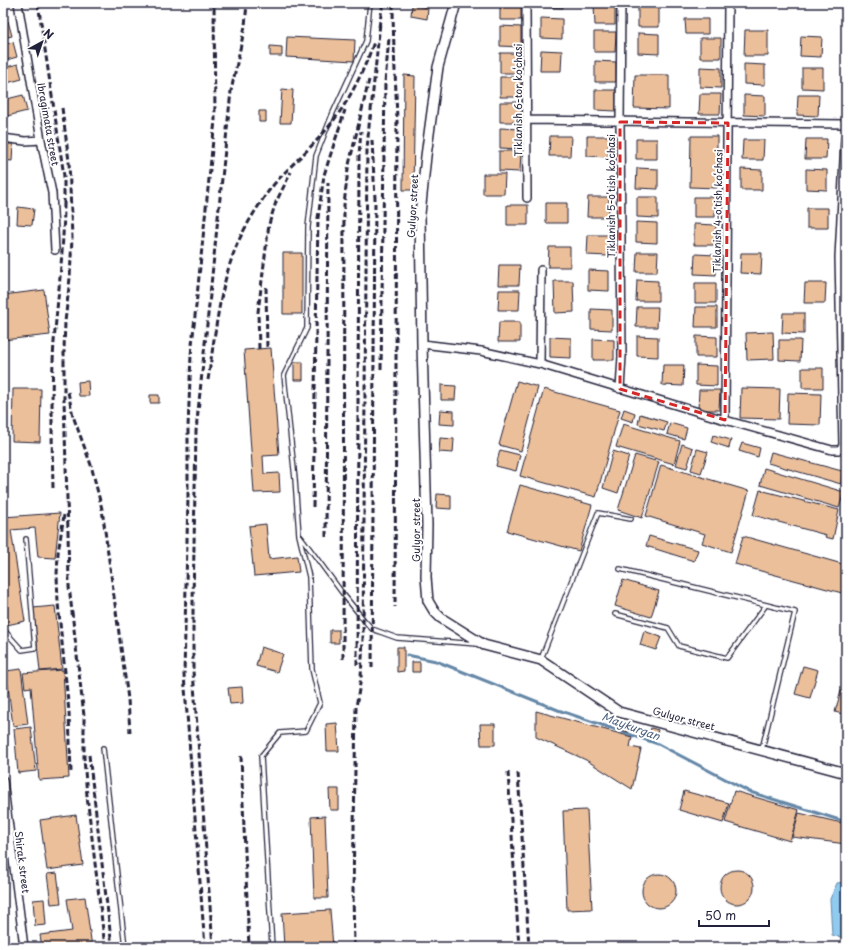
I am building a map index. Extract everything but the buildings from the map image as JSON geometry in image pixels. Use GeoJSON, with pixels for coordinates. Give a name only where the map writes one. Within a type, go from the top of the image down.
{"type":"FeatureCollection","features":[{"type":"Feature","properties":{"kind":"street","name":"Ibragimаta street"},"geometry":{"type":"LineString","coordinates":[[18,3],[41,140],[52,193],[55,250]]}},
{"type":"Feature","properties":{"kind":"street","name":"Gulyor street"},"geometry":{"type":"LineString","coordinates":[[456,3],[438,68],[420,214],[427,518],[426,577],[428,601],[434,611],[441,618],[484,645],[541,660],[620,712],[846,773]]}},
{"type":"Feature","properties":{"kind":"street","name":"Tiklanish 6-tor ko‘chasi"},"geometry":{"type":"LineString","coordinates":[[526,3],[527,198]]}},
{"type":"Feature","properties":{"kind":"street","name":"Tiklanish 5-o'tish ko‘chasi"},"geometry":{"type":"LineString","coordinates":[[620,389],[622,356],[620,122],[621,3]]}},
{"type":"Feature","properties":{"kind":"street","name":"Tiklanish 4-o'tish ko‘chasi"},"geometry":{"type":"LineString","coordinates":[[725,420],[728,3]]}},
{"type":"Feature","properties":{"kind":"street"},"geometry":{"type":"LineString","coordinates":[[527,120],[846,124]]}},
{"type":"Feature","properties":{"kind":"street"},"geometry":{"type":"LineString","coordinates":[[422,344],[481,351],[540,364],[725,420],[832,450],[839,450],[843,446],[839,257],[844,140],[846,136]]}},
{"type":"Feature","properties":{"kind":"street"},"geometry":{"type":"LineString","coordinates":[[3,138],[25,141],[41,140]]}},
{"type":"Feature","properties":{"kind":"street"},"geometry":{"type":"LineString","coordinates":[[839,257],[846,265]]}},
{"type":"Feature","properties":{"kind":"street"},"geometry":{"type":"LineString","coordinates":[[540,364],[541,270]]}},
{"type":"Feature","properties":{"kind":"street","name":"Shirak street"},"geometry":{"type":"LineString","coordinates":[[3,780],[24,947]]}},
{"type":"Feature","properties":{"kind":"lane"},"geometry":{"type":"LineString","coordinates":[[272,947],[261,756],[280,733],[306,731],[320,703],[312,669],[309,577],[299,535],[295,479],[284,375],[307,328],[308,227],[316,156],[332,115],[366,42],[370,3]]}},
{"type":"Feature","properties":{"kind":"lane"},"geometry":{"type":"LineString","coordinates":[[541,660],[598,514],[631,519]]}},
{"type":"Feature","properties":{"kind":"lane"},"geometry":{"type":"LineString","coordinates":[[299,535],[343,594],[372,629],[397,638],[484,645]]}},
{"type":"Feature","properties":{"kind":"lane"},"geometry":{"type":"LineString","coordinates":[[3,629],[22,650],[35,648],[26,539]]}},
{"type":"Feature","properties":{"kind":"lane"},"geometry":{"type":"LineString","coordinates":[[620,569],[795,612],[761,750]]}},
{"type":"Feature","properties":{"kind":"lane"},"geometry":{"type":"LineString","coordinates":[[615,614],[668,628],[679,646],[727,658],[766,606]]}},
{"type":"Feature","properties":{"kind":"lane"},"geometry":{"type":"LineString","coordinates":[[103,748],[125,947]]}},
{"type":"Feature","properties":{"kind":"highlighted area"},"geometry":{"type":"Polygon","coordinates":[[[620,122],[728,123],[725,420],[620,389],[620,122]]]}},
{"type":"Feature","properties":{"kind":"water"},"geometry":{"type":"Polygon","coordinates":[[[846,882],[846,938],[832,935],[830,899],[837,883],[846,882]]]}},
{"type":"Feature","properties":{"kind":"waterway","name":"Maykurgan"},"geometry":{"type":"LineString","coordinates":[[407,655],[436,661],[558,710],[658,744],[750,792],[846,822]]}},
{"type":"Feature","properties":{"kind":"railway"},"geometry":{"type":"LineString","coordinates":[[38,3],[64,176],[64,205]]}},
{"type":"Feature","properties":{"kind":"railway"},"geometry":{"type":"LineString","coordinates":[[205,947],[184,675],[188,427],[191,355],[215,120],[214,3]]}},
{"type":"Feature","properties":{"kind":"railway"},"geometry":{"type":"LineString","coordinates":[[213,947],[193,671],[196,431],[231,91],[245,26],[247,3]]}},
{"type":"Feature","properties":{"kind":"railway"},"geometry":{"type":"LineString","coordinates":[[379,27],[383,3]]}},
{"type":"Feature","properties":{"kind":"railway"},"geometry":{"type":"LineString","coordinates":[[393,3],[397,122],[395,607]]}},
{"type":"Feature","properties":{"kind":"railway"},"geometry":{"type":"LineString","coordinates":[[370,120],[380,23]]}},
{"type":"Feature","properties":{"kind":"railway"},"geometry":{"type":"LineString","coordinates":[[381,369],[385,82],[389,38]]}},
{"type":"Feature","properties":{"kind":"railway"},"geometry":{"type":"LineString","coordinates":[[208,380],[215,330],[225,279],[242,234],[248,222],[277,181],[318,139],[341,110],[360,77],[374,42]]}},
{"type":"Feature","properties":{"kind":"railway"},"geometry":{"type":"LineString","coordinates":[[343,659],[344,205],[348,169],[369,80]]}},
{"type":"Feature","properties":{"kind":"railway"},"geometry":{"type":"LineString","coordinates":[[62,108],[69,161],[72,238],[64,350],[69,586],[84,716],[84,758],[87,796],[105,947]]}},
{"type":"Feature","properties":{"kind":"railway"},"geometry":{"type":"LineString","coordinates":[[313,507],[318,218],[324,175],[345,110]]}},
{"type":"Feature","properties":{"kind":"railway"},"geometry":{"type":"LineString","coordinates":[[354,947],[353,892],[356,707],[361,678],[363,639],[367,149],[370,115]]}},
{"type":"Feature","properties":{"kind":"railway"},"geometry":{"type":"LineString","coordinates":[[357,665],[359,155],[361,131]]}},
{"type":"Feature","properties":{"kind":"railway"},"geometry":{"type":"LineString","coordinates":[[372,140],[375,199],[372,670]]}},
{"type":"Feature","properties":{"kind":"railway"},"geometry":{"type":"LineString","coordinates":[[259,349],[258,312],[269,224],[276,202],[291,172]]}},
{"type":"Feature","properties":{"kind":"railway"},"geometry":{"type":"LineString","coordinates":[[326,537],[328,182]]}},
{"type":"Feature","properties":{"kind":"railway"},"geometry":{"type":"LineString","coordinates":[[53,488],[53,360],[62,254],[64,200]]}},
{"type":"Feature","properties":{"kind":"railway"},"geometry":{"type":"LineString","coordinates":[[266,287],[267,349]]}},
{"type":"Feature","properties":{"kind":"railway"},"geometry":{"type":"LineString","coordinates":[[68,392],[73,416],[91,465],[102,509],[128,699],[130,733]]}},
{"type":"Feature","properties":{"kind":"railway"},"geometry":{"type":"LineString","coordinates":[[64,515],[58,553],[57,575],[58,603],[69,712],[71,773]]}},
{"type":"Feature","properties":{"kind":"railway"},"geometry":{"type":"LineString","coordinates":[[89,755],[112,947]]}},
{"type":"Feature","properties":{"kind":"railway"},"geometry":{"type":"LineString","coordinates":[[241,756],[249,947]]}},
{"type":"Feature","properties":{"kind":"railway"},"geometry":{"type":"LineString","coordinates":[[508,772],[519,947]]}},
{"type":"Feature","properties":{"kind":"railway"},"geometry":{"type":"LineString","coordinates":[[518,773],[529,947]]}}]}
